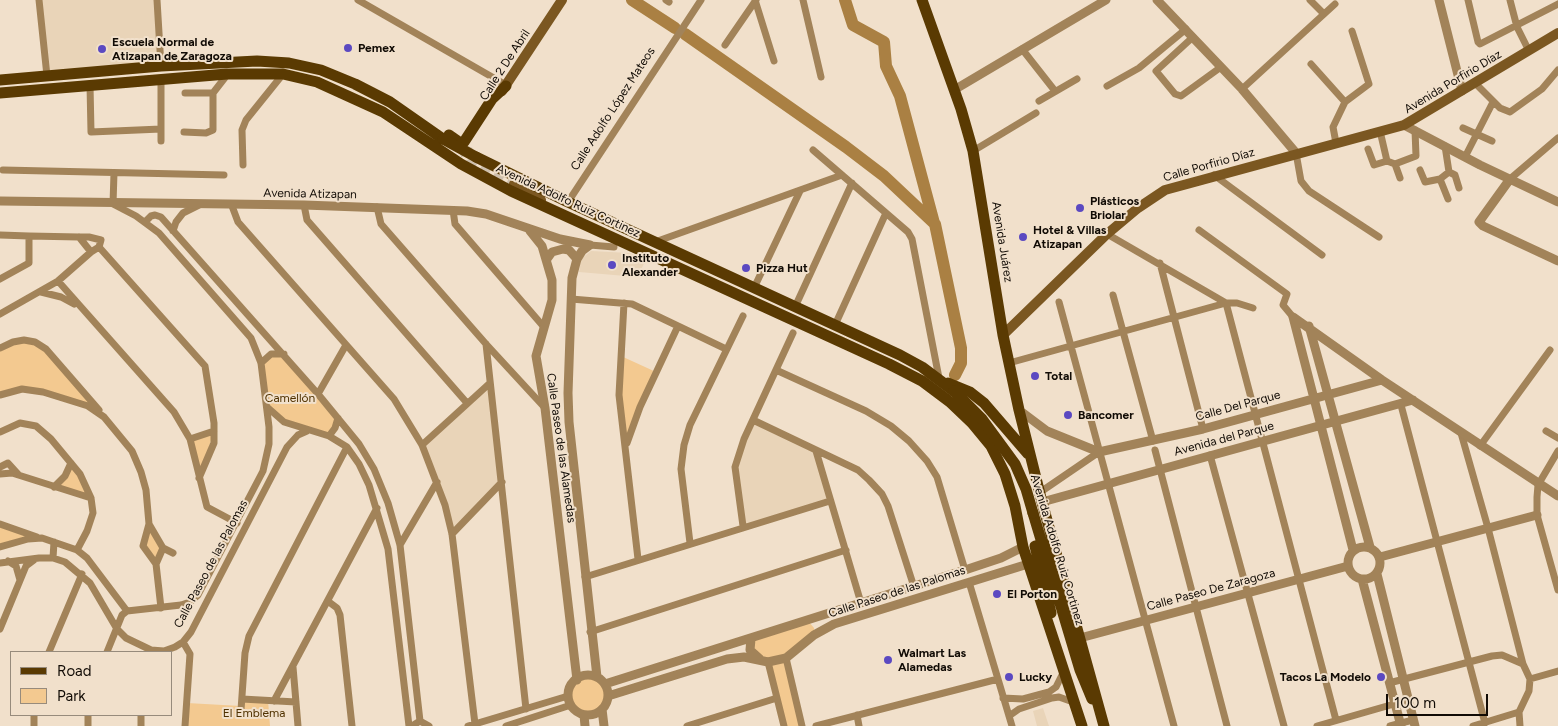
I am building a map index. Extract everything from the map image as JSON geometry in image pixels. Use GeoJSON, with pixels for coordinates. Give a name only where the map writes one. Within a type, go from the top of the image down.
{"type":"FeatureCollection","features":[{"type":"Feature","properties":{"kind":"main road","name":"Calle 2 De Abril"},"geometry":{"type":"LineString","coordinates":[[469,145],[562,0]]}},
{"type":"Feature","properties":{"kind":"main road","name":"Avenida Juárez"},"geometry":{"type":"LineString","coordinates":[[922,0],[954,90],[972,151],[1003,335],[1041,498]]}},
{"type":"Feature","properties":{"kind":"main road","name":"Avenida Porfirio Díaz"},"geometry":{"type":"LineString","coordinates":[[1296,153],[1404,124],[1558,33]]}},
{"type":"Feature","properties":{"kind":"main road","name":"Avenida Adolfo Ruiz Cortinez"},"geometry":{"type":"LineString","coordinates":[[0,93],[48,82],[161,66],[257,61],[289,63],[321,70],[355,84],[390,102],[443,139],[476,157],[568,202],[900,355],[941,380],[954,391],[996,436],[1014,464],[1026,489],[1080,670],[1104,726]]}},
{"type":"Feature","properties":{"kind":"main road"},"geometry":{"type":"LineString","coordinates":[[161,66],[161,79]]}},
{"type":"Feature","properties":{"kind":"main road","name":"Avenida Adolfo Ruiz Cortinez"},"geometry":{"type":"LineString","coordinates":[[0,80],[90,84],[227,74],[284,74],[317,82],[350,96],[383,112],[461,164],[573,220],[641,249],[922,381],[950,402],[991,446],[1005,474],[1015,506],[1023,547]]}},
{"type":"Feature","properties":{"kind":"main road"},"geometry":{"type":"LineString","coordinates":[[390,102],[431,123],[462,143],[467,139],[492,99],[506,85]]}},
{"type":"Feature","properties":{"kind":"main road","name":"Calle Porfirio Díaz"},"geometry":{"type":"LineString","coordinates":[[1003,335],[1107,234],[1144,203],[1165,190],[1296,153]]}},
{"type":"Feature","properties":{"kind":"main road"},"geometry":{"type":"LineString","coordinates":[[514,184],[573,220]]}},
{"type":"Feature","properties":{"kind":"main road"},"geometry":{"type":"LineString","coordinates":[[941,380],[970,392],[984,403],[1031,457]]}},
{"type":"Feature","properties":{"kind":"main road"},"geometry":{"type":"LineString","coordinates":[[991,446],[1003,447],[1009,441],[1011,433]]}},
{"type":"Feature","properties":{"kind":"main road"},"geometry":{"type":"LineString","coordinates":[[1058,649],[1048,597],[1029,521],[1032,504],[1041,498],[1104,726]]}},
{"type":"Feature","properties":{"kind":"main road"},"geometry":{"type":"LineString","coordinates":[[1023,547],[1082,726]]}},
{"type":"Feature","properties":{"kind":"street"},"geometry":{"type":"LineString","coordinates":[[39,0],[48,82]]}},
{"type":"Feature","properties":{"kind":"street"},"geometry":{"type":"LineString","coordinates":[[157,0],[161,66]]}},
{"type":"Feature","properties":{"kind":"street"},"geometry":{"type":"LineString","coordinates":[[358,0],[506,85]]}},
{"type":"Feature","properties":{"kind":"street","name":"Calle Adolfo López Mateos"},"geometry":{"type":"LineString","coordinates":[[568,202],[701,0]]}},
{"type":"Feature","properties":{"kind":"street"},"geometry":{"type":"LineString","coordinates":[[725,45],[756,0]]}},
{"type":"Feature","properties":{"kind":"street"},"geometry":{"type":"LineString","coordinates":[[756,0],[774,61]]}},
{"type":"Feature","properties":{"kind":"street"},"geometry":{"type":"LineString","coordinates":[[803,0],[821,77]]}},
{"type":"Feature","properties":{"kind":"street"},"geometry":{"type":"LineString","coordinates":[[954,90],[1106,0]]}},
{"type":"Feature","properties":{"kind":"street"},"geometry":{"type":"LineString","coordinates":[[1157,0],[1242,89],[1296,153],[1304,186],[1379,237]]}},
{"type":"Feature","properties":{"kind":"street"},"geometry":{"type":"LineString","coordinates":[[1310,0],[1324,14]]}},
{"type":"Feature","properties":{"kind":"street"},"geometry":{"type":"LineString","coordinates":[[1439,0],[1462,91]]}},
{"type":"Feature","properties":{"kind":"street"},"geometry":{"type":"LineString","coordinates":[[1468,0],[1480,44],[1517,27],[1558,4]]}},
{"type":"Feature","properties":{"kind":"street"},"geometry":{"type":"LineString","coordinates":[[1510,0],[1517,27],[1529,51]]}},
{"type":"Feature","properties":{"kind":"street"},"geometry":{"type":"LineString","coordinates":[[1242,89],[1335,4]]}},
{"type":"Feature","properties":{"kind":"street"},"geometry":{"type":"LineString","coordinates":[[1107,86],[1139,68],[1186,29]]}},
{"type":"Feature","properties":{"kind":"street"},"geometry":{"type":"LineString","coordinates":[[1336,143],[1333,127],[1345,102],[1369,84],[1352,31]]}},
{"type":"Feature","properties":{"kind":"street"},"geometry":{"type":"LineString","coordinates":[[1193,37],[1156,70],[1175,94],[1181,96],[1221,67]]}},
{"type":"Feature","properties":{"kind":"street"},"geometry":{"type":"LineString","coordinates":[[1022,49],[1055,91]]}},
{"type":"Feature","properties":{"kind":"street"},"geometry":{"type":"LineString","coordinates":[[1311,64],[1345,102]]}},
{"type":"Feature","properties":{"kind":"street"},"geometry":{"type":"LineString","coordinates":[[1475,83],[1500,108],[1510,112],[1542,89],[1558,70]]}},
{"type":"Feature","properties":{"kind":"street"},"geometry":{"type":"LineString","coordinates":[[184,132],[206,134],[213,130],[213,93],[227,74]]}},
{"type":"Feature","properties":{"kind":"street"},"geometry":{"type":"LineString","coordinates":[[243,165],[242,135],[246,120],[284,74]]}},
{"type":"Feature","properties":{"kind":"street"},"geometry":{"type":"LineString","coordinates":[[161,79],[161,141]]}},
{"type":"Feature","properties":{"kind":"street"},"geometry":{"type":"LineString","coordinates":[[1039,101],[1077,79]]}},
{"type":"Feature","properties":{"kind":"street"},"geometry":{"type":"LineString","coordinates":[[90,84],[91,132],[161,129]]}},
{"type":"Feature","properties":{"kind":"street"},"geometry":{"type":"LineString","coordinates":[[185,93],[213,93]]}},
{"type":"Feature","properties":{"kind":"street"},"geometry":{"type":"LineString","coordinates":[[1465,157],[1493,102]]}},
{"type":"Feature","properties":{"kind":"street"},"geometry":{"type":"LineString","coordinates":[[972,151],[1036,113]]}},
{"type":"Feature","properties":{"kind":"street"},"geometry":{"type":"LineString","coordinates":[[1404,124],[1465,157],[1558,202]]}},
{"type":"Feature","properties":{"kind":"street"},"geometry":{"type":"LineString","coordinates":[[1463,128],[1492,141]]}},
{"type":"Feature","properties":{"kind":"street"},"geometry":{"type":"LineString","coordinates":[[1368,149],[1374,165],[1387,161],[1395,164],[1416,156],[1416,130]]}},
{"type":"Feature","properties":{"kind":"street"},"geometry":{"type":"LineString","coordinates":[[1380,131],[1387,161]]}},
{"type":"Feature","properties":{"kind":"street"},"geometry":{"type":"LineString","coordinates":[[1558,138],[1510,179],[1479,222],[1483,226],[1558,261]]}},
{"type":"Feature","properties":{"kind":"street"},"geometry":{"type":"LineString","coordinates":[[1445,146],[1449,172]]}},
{"type":"Feature","properties":{"kind":"street"},"geometry":{"type":"LineString","coordinates":[[813,150],[908,232],[915,247],[941,380]]}},
{"type":"Feature","properties":{"kind":"street"},"geometry":{"type":"LineString","coordinates":[[1395,164],[1400,178]]}},
{"type":"Feature","properties":{"kind":"street"},"geometry":{"type":"LineString","coordinates":[[3,170],[224,175]]}},
{"type":"Feature","properties":{"kind":"street"},"geometry":{"type":"LineString","coordinates":[[1420,170],[1425,182],[1440,179],[1449,172]]}},
{"type":"Feature","properties":{"kind":"street"},"geometry":{"type":"LineString","coordinates":[[1449,172],[1455,175],[1460,188]]}},
{"type":"Feature","properties":{"kind":"street"},"geometry":{"type":"LineString","coordinates":[[113,204],[114,173]]}},
{"type":"Feature","properties":{"kind":"street"},"geometry":{"type":"LineString","coordinates":[[654,242],[842,175]]}},
{"type":"Feature","properties":{"kind":"street"},"geometry":{"type":"LineString","coordinates":[[1214,176],[1322,256]]}},
{"type":"Feature","properties":{"kind":"street"},"geometry":{"type":"LineString","coordinates":[[1440,179],[1448,199]]}},
{"type":"Feature","properties":{"kind":"street"},"geometry":{"type":"LineString","coordinates":[[795,307],[852,183]]}},
{"type":"Feature","properties":{"kind":"street"},"geometry":{"type":"LineString","coordinates":[[754,288],[800,191]]}},
{"type":"Feature","properties":{"kind":"street","name":"Avenida Atizapan"},"geometry":{"type":"LineString","coordinates":[[0,201],[232,206],[304,205],[453,210],[486,214],[560,240],[614,247]]}},
{"type":"Feature","properties":{"kind":"street","name":"Calle Paseo de las Palomas"},"geometry":{"type":"LineString","coordinates":[[113,204],[145,222],[159,233],[251,338],[261,363],[267,407],[269,444],[263,471],[198,595],[190,602],[181,605],[127,611]]}},
{"type":"Feature","properties":{"kind":"street"},"geometry":{"type":"LineString","coordinates":[[174,232],[176,222],[183,213],[199,205]]}},
{"type":"Feature","properties":{"kind":"street"},"geometry":{"type":"LineString","coordinates":[[304,205],[307,220],[467,403]]}},
{"type":"Feature","properties":{"kind":"street"},"geometry":{"type":"LineString","coordinates":[[232,206],[238,222],[394,399],[422,445],[437,482],[452,534],[471,725],[526,709],[570,700]]}},
{"type":"Feature","properties":{"kind":"street"},"geometry":{"type":"LineString","coordinates":[[377,207],[381,224],[545,408]]}},
{"type":"Feature","properties":{"kind":"street"},"geometry":{"type":"LineString","coordinates":[[453,210],[455,224],[544,326]]}},
{"type":"Feature","properties":{"kind":"street"},"geometry":{"type":"LineString","coordinates":[[835,325],[886,213]]}},
{"type":"Feature","properties":{"kind":"street"},"geometry":{"type":"LineString","coordinates":[[145,222],[155,215],[161,217],[318,394],[359,444],[374,469],[388,503],[400,545],[420,721]]}},
{"type":"Feature","properties":{"kind":"street","name":"Calle Paseo de las Alamedas"},"geometry":{"type":"LineString","coordinates":[[526,228],[535,236],[548,259],[552,291],[552,300],[536,356],[545,408],[577,680]]}},
{"type":"Feature","properties":{"kind":"street"},"geometry":{"type":"LineString","coordinates":[[1199,230],[1287,294],[1283,305],[1293,317],[1309,326],[1382,380],[1538,485],[1558,496]]}},
{"type":"Feature","properties":{"kind":"street"},"geometry":{"type":"LineString","coordinates":[[1107,234],[1226,303],[1261,442],[1336,720]]}},
{"type":"Feature","properties":{"kind":"street"},"geometry":{"type":"LineString","coordinates":[[0,235],[79,236],[101,240],[99,247],[90,252],[58,281],[0,314]]}},
{"type":"Feature","properties":{"kind":"street"},"geometry":{"type":"LineString","coordinates":[[0,279],[29,263],[29,236]]}},
{"type":"Feature","properties":{"kind":"street"},"geometry":{"type":"LineString","coordinates":[[79,236],[90,252]]}},
{"type":"Feature","properties":{"kind":"street"},"geometry":{"type":"LineString","coordinates":[[548,259],[552,252],[563,249],[569,250],[577,258],[590,245]]}},
{"type":"Feature","properties":{"kind":"street"},"geometry":{"type":"LineString","coordinates":[[99,247],[201,359],[208,374],[214,432],[211,452],[199,478]]}},
{"type":"Feature","properties":{"kind":"street","name":"Calle Paseo de las Alamedas"},"geometry":{"type":"LineString","coordinates":[[577,258],[572,278],[568,364],[569,422],[596,677]]}},
{"type":"Feature","properties":{"kind":"street"},"geometry":{"type":"LineString","coordinates":[[1160,264],[1203,429]]}},
{"type":"Feature","properties":{"kind":"street"},"geometry":{"type":"LineString","coordinates":[[58,281],[174,412],[190,439],[207,507],[237,523]]}},
{"type":"Feature","properties":{"kind":"street"},"geometry":{"type":"LineString","coordinates":[[41,292],[62,297],[81,309]]}},
{"type":"Feature","properties":{"kind":"street"},"geometry":{"type":"LineString","coordinates":[[1113,295],[1153,441]]}},
{"type":"Feature","properties":{"kind":"street"},"geometry":{"type":"LineString","coordinates":[[571,299],[624,303],[640,308],[726,350]]}},
{"type":"Feature","properties":{"kind":"street"},"geometry":{"type":"LineString","coordinates":[[1059,302],[1174,726]]}},
{"type":"Feature","properties":{"kind":"street"},"geometry":{"type":"LineString","coordinates":[[624,303],[619,395],[638,559]]}},
{"type":"Feature","properties":{"kind":"street"},"geometry":{"type":"LineString","coordinates":[[1009,363],[1226,303],[1237,303],[1253,308]]}},
{"type":"Feature","properties":{"kind":"street"},"geometry":{"type":"LineString","coordinates":[[690,543],[681,468],[684,445],[690,425],[743,316]]}},
{"type":"Feature","properties":{"kind":"street"},"geometry":{"type":"LineString","coordinates":[[1293,317],[1353,550]]}},
{"type":"Feature","properties":{"kind":"street"},"geometry":{"type":"LineString","coordinates":[[626,446],[643,400],[678,326]]}},
{"type":"Feature","properties":{"kind":"street"},"geometry":{"type":"LineString","coordinates":[[1309,326],[1370,547],[1380,557],[1380,566],[1376,574],[1370,578],[1362,579],[1353,575],[1348,566],[1350,555],[1358,547],[1370,547]]}},
{"type":"Feature","properties":{"kind":"street"},"geometry":{"type":"LineString","coordinates":[[743,526],[735,467],[739,452],[793,334]]}},
{"type":"Feature","properties":{"kind":"street"},"geometry":{"type":"LineString","coordinates":[[0,348],[13,342],[24,340],[35,342],[46,349],[132,451],[138,463],[146,490],[149,524],[143,546],[156,564],[161,608]]}},
{"type":"Feature","properties":{"kind":"street"},"geometry":{"type":"LineString","coordinates":[[318,394],[346,344]]}},
{"type":"Feature","properties":{"kind":"street"},"geometry":{"type":"LineString","coordinates":[[486,344],[526,709]]}},
{"type":"Feature","properties":{"kind":"street"},"geometry":{"type":"LineString","coordinates":[[1480,446],[1550,350]]}},
{"type":"Feature","properties":{"kind":"street"},"geometry":{"type":"LineString","coordinates":[[261,363],[271,354],[284,354]]}},
{"type":"Feature","properties":{"kind":"street"},"geometry":{"type":"LineString","coordinates":[[776,370],[866,411],[909,441],[927,461],[937,478],[966,570]]}},
{"type":"Feature","properties":{"kind":"street","name":"Calle Del Parque"},"geometry":{"type":"LineString","coordinates":[[1041,498],[1099,452],[1203,429],[1382,380]]}},
{"type":"Feature","properties":{"kind":"street"},"geometry":{"type":"LineString","coordinates":[[422,445],[490,383]]}},
{"type":"Feature","properties":{"kind":"street"},"geometry":{"type":"LineString","coordinates":[[0,395],[22,389],[43,392],[88,406],[104,416]]}},
{"type":"Feature","properties":{"kind":"street","name":"Avenida del Parque"},"geometry":{"type":"LineString","coordinates":[[1041,498],[1107,483],[1401,405],[1413,400]]}},
{"type":"Feature","properties":{"kind":"street"},"geometry":{"type":"LineString","coordinates":[[1401,405],[1485,723]]}},
{"type":"Feature","properties":{"kind":"street"},"geometry":{"type":"LineString","coordinates":[[267,407],[284,422],[307,431],[329,436],[347,447],[359,464],[377,508],[388,550],[411,726],[420,721]]}},
{"type":"Feature","properties":{"kind":"street"},"geometry":{"type":"LineString","coordinates":[[1019,410],[1047,431],[1099,452]]}},
{"type":"Feature","properties":{"kind":"street"},"geometry":{"type":"LineString","coordinates":[[329,436],[335,428],[338,418]]}},
{"type":"Feature","properties":{"kind":"street"},"geometry":{"type":"LineString","coordinates":[[753,420],[858,470],[882,494],[888,506],[914,587]]}},
{"type":"Feature","properties":{"kind":"street"},"geometry":{"type":"LineString","coordinates":[[0,432],[20,424],[36,426],[43,430],[82,479],[93,507],[92,521],[77,550]]}},
{"type":"Feature","properties":{"kind":"street","name":"Calle Paseo de las Palomas"},"geometry":{"type":"LineString","coordinates":[[166,651],[184,642],[287,447],[298,435],[307,431]]}},
{"type":"Feature","properties":{"kind":"street"},"geometry":{"type":"LineString","coordinates":[[1546,431],[1558,438]]}},
{"type":"Feature","properties":{"kind":"street"},"geometry":{"type":"LineString","coordinates":[[190,439],[214,432]]}},
{"type":"Feature","properties":{"kind":"street"},"geometry":{"type":"LineString","coordinates":[[1461,432],[1523,664],[1530,679],[1527,696],[1519,712],[1520,726]]}},
{"type":"Feature","properties":{"kind":"street"},"geometry":{"type":"LineString","coordinates":[[241,710],[245,653],[249,636],[347,447]]}},
{"type":"Feature","properties":{"kind":"street"},"geometry":{"type":"LineString","coordinates":[[1155,450],[1228,726]]}},
{"type":"Feature","properties":{"kind":"street"},"geometry":{"type":"LineString","coordinates":[[816,451],[861,603]]}},
{"type":"Feature","properties":{"kind":"street"},"geometry":{"type":"LineString","coordinates":[[1558,451],[1538,485],[1537,515],[1558,590]]}},
{"type":"Feature","properties":{"kind":"street"},"geometry":{"type":"LineString","coordinates":[[1210,455],[1284,726]]}},
{"type":"Feature","properties":{"kind":"street"},"geometry":{"type":"LineString","coordinates":[[0,467],[8,463],[18,475]]}},
{"type":"Feature","properties":{"kind":"street"},"geometry":{"type":"LineString","coordinates":[[54,486],[66,476],[71,463]]}},
{"type":"Feature","properties":{"kind":"street"},"geometry":{"type":"LineString","coordinates":[[0,474],[18,475],[91,498]]}},
{"type":"Feature","properties":{"kind":"street"},"geometry":{"type":"LineString","coordinates":[[400,545],[437,482]]}},
{"type":"Feature","properties":{"kind":"street"},"geometry":{"type":"LineString","coordinates":[[452,534],[502,482]]}},
{"type":"Feature","properties":{"kind":"street"},"geometry":{"type":"LineString","coordinates":[[585,577],[830,500]]}},
{"type":"Feature","properties":{"kind":"street"},"geometry":{"type":"LineString","coordinates":[[274,701],[329,602],[377,508]]}},
{"type":"Feature","properties":{"kind":"street"},"geometry":{"type":"LineString","coordinates":[[1380,557],[1537,515]]}},
{"type":"Feature","properties":{"kind":"street"},"geometry":{"type":"LineString","coordinates":[[0,524],[77,550],[87,558],[127,611],[122,614],[107,651]]}},
{"type":"Feature","properties":{"kind":"street"},"geometry":{"type":"LineString","coordinates":[[149,524],[163,548],[173,553]]}},
{"type":"Feature","properties":{"kind":"street"},"geometry":{"type":"LineString","coordinates":[[0,547],[28,539],[42,538]]}},
{"type":"Feature","properties":{"kind":"street"},"geometry":{"type":"LineString","coordinates":[[53,558],[54,542]]}},
{"type":"Feature","properties":{"kind":"street","name":"Calle Paseo de las Palomas"},"geometry":{"type":"LineString","coordinates":[[605,684],[966,570],[1001,558],[1023,547]]}},
{"type":"Feature","properties":{"kind":"street"},"geometry":{"type":"LineString","coordinates":[[156,564],[163,548]]}},
{"type":"Feature","properties":{"kind":"street"},"geometry":{"type":"LineString","coordinates":[[590,632],[846,550]]}},
{"type":"Feature","properties":{"kind":"street"},"geometry":{"type":"LineString","coordinates":[[0,629],[28,563],[39,558]]}},
{"type":"Feature","properties":{"kind":"street","name":"Calle Paseo de las Palomas"},"geometry":{"type":"LineString","coordinates":[[0,563],[53,558],[71,565],[97,591],[117,629],[126,638],[151,650],[158,651]]}},
{"type":"Feature","properties":{"kind":"street"},"geometry":{"type":"LineString","coordinates":[[1001,558],[1008,562],[1006,571]]}},
{"type":"Feature","properties":{"kind":"street"},"geometry":{"type":"LineString","coordinates":[[8,561],[16,566],[20,573],[20,580]]}},
{"type":"Feature","properties":{"kind":"street","name":"Calle Paseo de las Palomas"},"geometry":{"type":"LineString","coordinates":[[608,696],[727,658],[744,657],[764,661],[786,658],[794,654],[814,635],[834,624],[1028,564]]}},
{"type":"Feature","properties":{"kind":"street","name":"Calle Paseo De Zaragoza"},"geometry":{"type":"LineString","coordinates":[[1080,638],[1348,566]]}},
{"type":"Feature","properties":{"kind":"street"},"geometry":{"type":"LineString","coordinates":[[48,651],[82,574]]}},
{"type":"Feature","properties":{"kind":"street"},"geometry":{"type":"LineString","coordinates":[[1376,574],[1414,723],[1390,726]]}},
{"type":"Feature","properties":{"kind":"street"},"geometry":{"type":"LineString","coordinates":[[1362,579],[1400,725]]}},
{"type":"Feature","properties":{"kind":"street"},"geometry":{"type":"LineString","coordinates":[[969,582],[1012,726]]}},
{"type":"Feature","properties":{"kind":"street"},"geometry":{"type":"LineString","coordinates":[[329,602],[337,608],[340,615],[352,726]]}},
{"type":"Feature","properties":{"kind":"street"},"geometry":{"type":"LineString","coordinates":[[805,621],[812,624],[814,635]]}},
{"type":"Feature","properties":{"kind":"street"},"geometry":{"type":"LineString","coordinates":[[751,639],[750,650],[764,661],[777,698],[784,726]]}},
{"type":"Feature","properties":{"kind":"street"},"geometry":{"type":"LineString","coordinates":[[184,642],[190,654],[185,726]]}},
{"type":"Feature","properties":{"kind":"street"},"geometry":{"type":"LineString","coordinates":[[1389,683],[1502,655],[1523,664]]}},
{"type":"Feature","properties":{"kind":"street"},"geometry":{"type":"LineString","coordinates":[[786,658],[802,726]]}},
{"type":"Feature","properties":{"kind":"street"},"geometry":{"type":"LineString","coordinates":[[293,667],[298,726]]}},
{"type":"Feature","properties":{"kind":"street"},"geometry":{"type":"LineString","coordinates":[[1059,697],[1056,687],[1064,670]]}},
{"type":"Feature","properties":{"kind":"street"},"geometry":{"type":"LineString","coordinates":[[1530,679],[1558,671]]}},
{"type":"Feature","properties":{"kind":"street"},"geometry":{"type":"LineString","coordinates":[[570,700],[572,684],[577,680],[588,675],[596,677],[605,684],[608,696],[602,709],[597,713],[584,714]]}},
{"type":"Feature","properties":{"kind":"street"},"geometry":{"type":"LineString","coordinates":[[816,726],[998,679]]}},
{"type":"Feature","properties":{"kind":"street"},"geometry":{"type":"LineString","coordinates":[[1004,698],[1023,699],[1056,687]]}},
{"type":"Feature","properties":{"kind":"street"},"geometry":{"type":"LineString","coordinates":[[1009,716],[1024,706],[1059,697],[1075,702]]}},
{"type":"Feature","properties":{"kind":"street"},"geometry":{"type":"LineString","coordinates":[[687,726],[777,698]]}},
{"type":"Feature","properties":{"kind":"street"},"geometry":{"type":"LineString","coordinates":[[242,699],[296,702]]}},
{"type":"Feature","properties":{"kind":"street"},"geometry":{"type":"LineString","coordinates":[[570,700],[584,714],[585,726]]}},
{"type":"Feature","properties":{"kind":"street"},"geometry":{"type":"LineString","coordinates":[[506,726],[529,722],[570,700]]}},
{"type":"Feature","properties":{"kind":"street"},"geometry":{"type":"LineString","coordinates":[[1317,726],[1408,700]]}},
{"type":"Feature","properties":{"kind":"street"},"geometry":{"type":"LineString","coordinates":[[602,709],[604,726]]}},
{"type":"Feature","properties":{"kind":"street"},"geometry":{"type":"LineString","coordinates":[[1473,726],[1519,712]]}},
{"type":"Feature","properties":{"kind":"street"},"geometry":{"type":"LineString","coordinates":[[856,716],[859,726]]}},
{"type":"Feature","properties":{"kind":"street"},"geometry":{"type":"LineString","coordinates":[[420,721],[429,726]]}},
{"type":"Feature","properties":{"kind":"shaded area","name":"Escuela Normal de Atizapan de Zaragoza"},"geometry":{"type":"Polygon","coordinates":[[[39,0],[157,0],[161,66],[47,76],[39,0]]]}},
{"type":"Feature","properties":{"kind":"shaded area","name":"Instituto Alexander"},"geometry":{"type":"Polygon","coordinates":[[[591,251],[629,253],[647,258],[637,277],[579,272],[581,259],[591,251]]]}},
{"type":"Feature","properties":{"kind":"shaded area"},"geometry":{"type":"Polygon","coordinates":[[[490,383],[502,482],[452,534],[422,445],[490,383]]]}},
{"type":"Feature","properties":{"kind":"shaded area"},"geometry":{"type":"Polygon","coordinates":[[[753,420],[816,451],[830,501],[743,526],[736,481],[739,451],[753,420]]]}},
{"type":"Feature","properties":{"kind":"shaded area"},"geometry":{"type":"Polygon","coordinates":[[[1043,708],[1049,726],[1037,726],[1033,711],[1043,708]]]}},
{"type":"Feature","properties":{"kind":"green space"},"geometry":{"type":"Polygon","coordinates":[[[24,340],[46,349],[95,410],[31,390],[0,395],[0,348],[24,340]]]}},
{"type":"Feature","properties":{"kind":"green space","name":"Camellón"},"geometry":{"type":"Polygon","coordinates":[[[278,353],[338,418],[329,436],[294,426],[267,407],[261,363],[278,353]]]}},
{"type":"Feature","properties":{"kind":"green space"},"geometry":{"type":"Polygon","coordinates":[[[621,356],[656,372],[626,446],[621,412],[621,356]]]}},
{"type":"Feature","properties":{"kind":"green space"},"geometry":{"type":"Polygon","coordinates":[[[214,431],[199,478],[190,439],[214,431]]]}},
{"type":"Feature","properties":{"kind":"green space"},"geometry":{"type":"Polygon","coordinates":[[[71,463],[91,498],[54,487],[71,463]]]}},
{"type":"Feature","properties":{"kind":"green space"},"geometry":{"type":"Polygon","coordinates":[[[0,524],[42,538],[0,547],[0,524]]]}},
{"type":"Feature","properties":{"kind":"green space"},"geometry":{"type":"Polygon","coordinates":[[[149,524],[163,548],[156,564],[143,546],[149,524]]]}},
{"type":"Feature","properties":{"kind":"green space"},"geometry":{"type":"Polygon","coordinates":[[[809,622],[814,628],[814,635],[786,658],[802,726],[784,726],[768,662],[753,655],[751,639],[809,622]]]}},
{"type":"Feature","properties":{"kind":"green space"},"geometry":{"type":"Polygon","coordinates":[[[588,675],[602,681],[608,695],[602,709],[588,715],[574,709],[568,695],[574,681],[588,675]]]}},
{"type":"Feature","properties":{"kind":"green space","name":"El Emblema"},"geometry":{"type":"Polygon","coordinates":[[[242,699],[268,700],[270,726],[185,726],[187,703],[241,706],[242,699]]]}},
{"type":"Feature","properties":{"kind":"waterway"},"geometry":{"type":"LineString","coordinates":[[632,0],[675,28]]}},
{"type":"Feature","properties":{"kind":"waterway"},"geometry":{"type":"LineString","coordinates":[[845,0],[853,25],[884,42],[886,66],[900,96],[934,223]]}},
{"type":"Feature","properties":{"kind":"waterway"},"geometry":{"type":"LineString","coordinates":[[685,34],[846,147],[884,176],[935,224],[961,348],[961,363],[955,375]]}},
{"type":"Feature","properties":{"kind":"tunnel"},"geometry":{"type":"LineString","coordinates":[[468,146],[465,153],[468,160],[514,184]]}},
{"type":"Feature","properties":{"kind":"place","name":"Pemex"},"geometry":{"type":"Point","coordinates":[348,48]}},
{"type":"Feature","properties":{"kind":"place","name":"Escuela Normal de Atizapan de Zaragoza"},"geometry":{"type":"Point","coordinates":[102,49]}},
{"type":"Feature","properties":{"kind":"place","name":"Plásticos Briolar"},"geometry":{"type":"Point","coordinates":[1080,208]}},
{"type":"Feature","properties":{"kind":"place","name":"Hotel & Villas Atizapan"},"geometry":{"type":"Point","coordinates":[1023,237]}},
{"type":"Feature","properties":{"kind":"place","name":"Instituto Alexander"},"geometry":{"type":"Point","coordinates":[612,265]}},
{"type":"Feature","properties":{"kind":"place","name":"Pizza Hut"},"geometry":{"type":"Point","coordinates":[746,268]}},
{"type":"Feature","properties":{"kind":"place","name":"Total"},"geometry":{"type":"Point","coordinates":[1035,376]}},
{"type":"Feature","properties":{"kind":"place","name":"Bancomer"},"geometry":{"type":"Point","coordinates":[1068,415]}},
{"type":"Feature","properties":{"kind":"place","name":"El Porton"},"geometry":{"type":"Point","coordinates":[997,594]}},
{"type":"Feature","properties":{"kind":"place","name":"Walmart Las Alamedas"},"geometry":{"type":"Point","coordinates":[888,660]}},
{"type":"Feature","properties":{"kind":"place","name":"Lucky"},"geometry":{"type":"Point","coordinates":[1009,677]}},
{"type":"Feature","properties":{"kind":"place","name":"Tacos La Modelo"},"geometry":{"type":"Point","coordinates":[1381,677]}}]}
